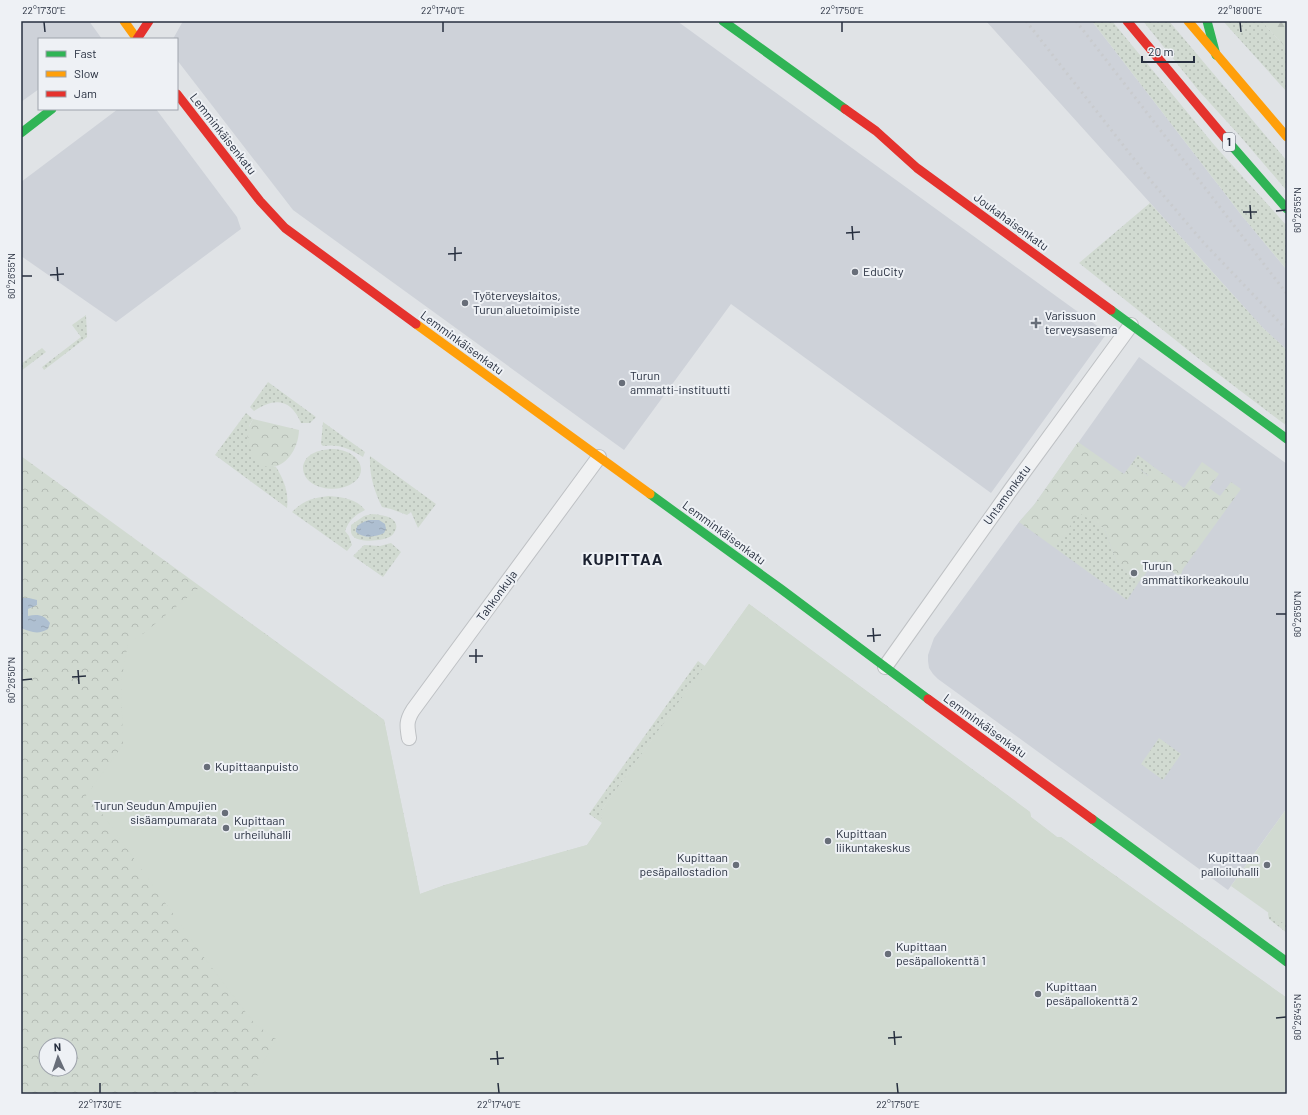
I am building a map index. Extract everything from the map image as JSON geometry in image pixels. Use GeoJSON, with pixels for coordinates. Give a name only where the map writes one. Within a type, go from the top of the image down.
{"type":"FeatureCollection","features":[{"type":"Feature","properties":{"kind":"main road"},"geometry":{"type":"LineString","coordinates":[[124,21],[136,38]]}},
{"type":"Feature","properties":{"kind":"main road"},"geometry":{"type":"LineString","coordinates":[[138,38],[149,21]]}},
{"type":"Feature","properties":{"kind":"main road","name":"Joukahaisenkatu"},"geometry":{"type":"LineString","coordinates":[[723,21],[876,131],[917,168],[1287,439]]}},
{"type":"Feature","properties":{"kind":"main road","name":"1"},"geometry":{"type":"LineString","coordinates":[[1127,21],[1226,140],[1287,209]]}},
{"type":"Feature","properties":{"kind":"main road"},"geometry":{"type":"LineString","coordinates":[[1188,21],[1287,137]]}},
{"type":"Feature","properties":{"kind":"main road"},"geometry":{"type":"LineString","coordinates":[[1207,21],[1216,55]]}},
{"type":"Feature","properties":{"kind":"main road","name":"Lemminkäisenkatu"},"geometry":{"type":"LineString","coordinates":[[178,95],[260,201],[279,223],[406,318],[599,457],[1287,962]]}},
{"type":"Feature","properties":{"kind":"main road"},"geometry":{"type":"LineString","coordinates":[[21,133],[51,110]]}},
{"type":"Feature","properties":{"kind":"street","name":"Untamonkatu"},"geometry":{"type":"LineString","coordinates":[[885,667],[1012,488],[1131,325]]}},
{"type":"Feature","properties":{"kind":"street","name":"Tahkonkuja"},"geometry":{"type":"LineString","coordinates":[[409,738],[408,720],[413,710],[599,457]]}},
{"type":"Feature","properties":{"kind":"shaded area"},"geometry":{"type":"Polygon","coordinates":[[[21,21],[89,21],[101,38],[38,38],[38,90],[21,102],[21,21]]]}},
{"type":"Feature","properties":{"kind":"shaded area"},"geometry":{"type":"Polygon","coordinates":[[[183,21],[677,21],[1107,333],[991,493],[731,304],[624,450],[293,210],[178,61],[178,38],[174,38],[183,21]]]}},
{"type":"Feature","properties":{"kind":"shaded area"},"geometry":{"type":"Polygon","coordinates":[[[986,21],[1092,21],[1243,217],[1287,270],[1287,350],[1263,328],[986,21]]]}},
{"type":"Feature","properties":{"kind":"shaded area"},"geometry":{"type":"Polygon","coordinates":[[[117,110],[157,110],[237,217],[241,229],[116,322],[21,256],[21,182],[117,110]]]}},
{"type":"Feature","properties":{"kind":"shaded area","name":"Turun ammattikorkeakoulu"},"geometry":{"type":"Polygon","coordinates":[[[1139,357],[1287,464],[1287,808],[1228,890],[938,679],[929,668],[928,655],[934,638],[1019,522],[1034,505],[1139,357]]]}},
{"type":"Feature","properties":{"kind":"green space"},"geometry":{"type":"Polygon","coordinates":[[[1092,21],[1112,21],[1215,146],[1287,226],[1287,270],[1243,217],[1092,21]]]}},
{"type":"Feature","properties":{"kind":"green space"},"geometry":{"type":"Polygon","coordinates":[[[1143,21],[1169,21],[1287,161],[1287,191],[1199,91],[1143,21]]]}},
{"type":"Feature","properties":{"kind":"green space"},"geometry":{"type":"Polygon","coordinates":[[[1223,21],[1264,21],[1266,26],[1287,49],[1287,92],[1223,21]]]}},
{"type":"Feature","properties":{"kind":"green space"},"geometry":{"type":"Polygon","coordinates":[[[1264,21],[1287,21],[1287,49],[1266,26],[1264,21]]]}},
{"type":"Feature","properties":{"kind":"green space"},"geometry":{"type":"Polygon","coordinates":[[[1150,203],[1263,328],[1287,350],[1287,426],[1213,370],[1079,263],[1150,203]]]}},
{"type":"Feature","properties":{"kind":"green space"},"geometry":{"type":"Polygon","coordinates":[[[86,315],[87,337],[44,370],[42,367],[81,337],[72,325],[86,315]]]}},
{"type":"Feature","properties":{"kind":"green space"},"geometry":{"type":"Polygon","coordinates":[[[42,348],[46,352],[21,371],[21,364],[42,348]]]}},
{"type":"Feature","properties":{"kind":"green space"},"geometry":{"type":"Polygon","coordinates":[[[268,382],[316,417],[310,423],[301,423],[292,409],[287,405],[275,402],[254,411],[250,407],[268,382]]]}},
{"type":"Feature","properties":{"kind":"green space"},"geometry":{"type":"Polygon","coordinates":[[[246,413],[253,419],[249,426],[270,467],[276,467],[284,481],[287,491],[287,508],[215,455],[246,413]]]}},
{"type":"Feature","properties":{"kind":"green space"},"geometry":{"type":"Polygon","coordinates":[[[253,419],[299,430],[297,442],[293,452],[279,465],[271,467],[263,465],[256,459],[250,448],[248,440],[248,430],[253,419]]]}},
{"type":"Feature","properties":{"kind":"green space"},"geometry":{"type":"Polygon","coordinates":[[[323,422],[365,452],[363,457],[344,447],[323,446],[321,444],[323,422]]]}},
{"type":"Feature","properties":{"kind":"green space"},"geometry":{"type":"Polygon","coordinates":[[[1078,442],[1124,474],[1132,463],[1148,476],[1155,468],[1184,488],[1202,462],[1219,474],[1209,488],[1220,496],[1231,482],[1241,489],[1183,569],[1180,577],[1155,561],[1139,582],[1117,563],[1104,528],[1079,513],[1055,548],[1019,522],[1034,505],[1078,442]]]}},
{"type":"Feature","properties":{"kind":"green space"},"geometry":{"type":"Polygon","coordinates":[[[330,449],[350,453],[357,459],[361,471],[358,478],[352,484],[335,489],[316,485],[306,478],[303,466],[307,458],[316,452],[330,449]]]}},
{"type":"Feature","properties":{"kind":"green space"},"geometry":{"type":"Polygon","coordinates":[[[1138,455],[1155,468],[1149,476],[1132,463],[1138,455]]]}},
{"type":"Feature","properties":{"kind":"green space","name":"Kupittaan liikuntakeskus"},"geometry":{"type":"Polygon","coordinates":[[[21,456],[384,720],[420,894],[445,885],[587,845],[602,823],[601,811],[749,604],[1030,812],[1031,817],[1057,837],[1061,837],[1287,998],[1287,1094],[21,1094],[21,456]]]}},
{"type":"Feature","properties":{"kind":"green space"},"geometry":{"type":"Polygon","coordinates":[[[370,456],[436,504],[418,528],[411,512],[407,515],[382,507],[373,482],[370,469],[370,456]]]}},
{"type":"Feature","properties":{"kind":"green space"},"geometry":{"type":"Polygon","coordinates":[[[329,496],[354,501],[365,510],[353,518],[348,524],[345,531],[349,536],[352,545],[347,551],[292,512],[309,500],[329,496]]]}},
{"type":"Feature","properties":{"kind":"green space"},"geometry":{"type":"Polygon","coordinates":[[[1079,512],[1104,528],[1117,563],[1139,582],[1127,600],[1055,548],[1079,512]]]}},
{"type":"Feature","properties":{"kind":"green space"},"geometry":{"type":"Polygon","coordinates":[[[372,514],[388,517],[395,521],[396,529],[393,534],[388,538],[372,541],[357,539],[354,537],[351,533],[351,525],[364,516],[372,514]]]}},
{"type":"Feature","properties":{"kind":"green space"},"geometry":{"type":"Polygon","coordinates":[[[391,543],[401,552],[383,577],[353,556],[364,545],[380,546],[391,543]]]}},
{"type":"Feature","properties":{"kind":"green space","name":"Kupittaan liikuntakeskus"},"geometry":{"type":"Polygon","coordinates":[[[200,587],[384,720],[420,894],[445,885],[587,845],[602,823],[601,811],[749,604],[1030,812],[1031,817],[1057,837],[1061,837],[1287,998],[1287,1094],[252,1094],[259,1072],[276,1039],[254,1023],[203,956],[98,808],[85,797],[123,745],[121,682],[128,643],[144,633],[200,587]]]}},
{"type":"Feature","properties":{"kind":"green space"},"geometry":{"type":"Polygon","coordinates":[[[698,661],[705,666],[601,811],[602,823],[589,814],[698,661]]]}},
{"type":"Feature","properties":{"kind":"green space"},"geometry":{"type":"Polygon","coordinates":[[[1159,738],[1181,754],[1163,780],[1141,764],[1159,738]]]}},
{"type":"Feature","properties":{"kind":"green space","name":"Kupittaan palloiluhalli"},"geometry":{"type":"Polygon","coordinates":[[[1287,808],[1287,926],[1231,886],[1287,808]]]}},
{"type":"Feature","properties":{"kind":"green space"},"geometry":{"type":"Polygon","coordinates":[[[1287,869],[1287,933],[1269,919],[1268,914],[1282,872],[1287,869]]]}},
{"type":"Feature","properties":{"kind":"water"},"geometry":{"type":"Polygon","coordinates":[[[369,520],[379,520],[385,524],[386,529],[384,533],[370,537],[363,536],[356,532],[358,526],[369,520]]]}},
{"type":"Feature","properties":{"kind":"water"},"geometry":{"type":"Polygon","coordinates":[[[21,598],[37,600],[37,605],[28,609],[28,616],[38,615],[45,618],[50,623],[48,629],[41,632],[31,632],[21,628],[21,598]]]}},
{"type":"Feature","properties":{"kind":"railway"},"geometry":{"type":"LineString","coordinates":[[1026,21],[1152,182],[1203,242],[1287,330]]}},
{"type":"Feature","properties":{"kind":"railway"},"geometry":{"type":"LineString","coordinates":[[1076,21],[1287,294]]}},
{"type":"Feature","properties":{"kind":"traffic: fast"},"geometry":{"type":"LineString","coordinates":[[723,21],[845,109]]}},
{"type":"Feature","properties":{"kind":"traffic: fast"},"geometry":{"type":"LineString","coordinates":[[1207,21],[1216,55]]}},
{"type":"Feature","properties":{"kind":"traffic: fast"},"geometry":{"type":"LineString","coordinates":[[21,133],[51,110]]}},
{"type":"Feature","properties":{"kind":"traffic: fast"},"geometry":{"type":"LineString","coordinates":[[1225,138],[1287,209]]}},
{"type":"Feature","properties":{"kind":"traffic: fast"},"geometry":{"type":"LineString","coordinates":[[1111,310],[1287,439]]}},
{"type":"Feature","properties":{"kind":"traffic: fast"},"geometry":{"type":"LineString","coordinates":[[650,494],[781,589],[928,699]]}},
{"type":"Feature","properties":{"kind":"traffic: fast"},"geometry":{"type":"LineString","coordinates":[[1092,819],[1287,962]]}},
{"type":"Feature","properties":{"kind":"traffic: slow"},"geometry":{"type":"LineString","coordinates":[[124,21],[136,38]]}},
{"type":"Feature","properties":{"kind":"traffic: slow"},"geometry":{"type":"LineString","coordinates":[[1188,21],[1287,137]]}},
{"type":"Feature","properties":{"kind":"traffic: slow"},"geometry":{"type":"LineString","coordinates":[[416,324],[650,494]]}},
{"type":"Feature","properties":{"kind":"traffic: jam"},"geometry":{"type":"LineString","coordinates":[[138,38],[149,21]]}},
{"type":"Feature","properties":{"kind":"traffic: jam"},"geometry":{"type":"LineString","coordinates":[[1127,21],[1225,138]]}},
{"type":"Feature","properties":{"kind":"traffic: jam"},"geometry":{"type":"LineString","coordinates":[[178,95],[260,201],[285,228],[416,324]]}},
{"type":"Feature","properties":{"kind":"traffic: jam"},"geometry":{"type":"LineString","coordinates":[[845,109],[876,131],[917,168],[1111,310]]}},
{"type":"Feature","properties":{"kind":"traffic: jam"},"geometry":{"type":"LineString","coordinates":[[928,699],[1092,819]]}},
{"type":"Feature","properties":{"kind":"place","name":"EduCity"},"geometry":{"type":"Point","coordinates":[855,272]}},
{"type":"Feature","properties":{"kind":"place","name":"Työterveyslaitos, Turun aluetoimipiste"},"geometry":{"type":"Point","coordinates":[465,303]}},
{"type":"Feature","properties":{"kind":"place","name":"Varissuon terveysasema"},"geometry":{"type":"Point","coordinates":[1036,323]}},
{"type":"Feature","properties":{"kind":"place","name":"Turun ammatti-instituutti"},"geometry":{"type":"Point","coordinates":[622,383]}},
{"type":"Feature","properties":{"kind":"place","name":"Turun ammattikorkeakoulu"},"geometry":{"type":"Point","coordinates":[1134,573]}},
{"type":"Feature","properties":{"kind":"place","name":"Kupittaanpuisto"},"geometry":{"type":"Point","coordinates":[207,767]}},
{"type":"Feature","properties":{"kind":"place","name":"Turun Seudun Ampujien sisäampumarata"},"geometry":{"type":"Point","coordinates":[225,813]}},
{"type":"Feature","properties":{"kind":"place","name":"Kupittaan urheiluhalli"},"geometry":{"type":"Point","coordinates":[226,828]}},
{"type":"Feature","properties":{"kind":"place","name":"Kupittaan liikuntakeskus"},"geometry":{"type":"Point","coordinates":[828,841]}},
{"type":"Feature","properties":{"kind":"place","name":"Kupittaan pesäpallostadion"},"geometry":{"type":"Point","coordinates":[736,865]}},
{"type":"Feature","properties":{"kind":"place","name":"Kupittaan palloiluhalli"},"geometry":{"type":"Point","coordinates":[1267,865]}},
{"type":"Feature","properties":{"kind":"place","name":"Kupittaan pesäpallokenttä 1"},"geometry":{"type":"Point","coordinates":[888,954]}},
{"type":"Feature","properties":{"kind":"place","name":"Kupittaan pesäpallokenttä 2"},"geometry":{"type":"Point","coordinates":[1038,994]}},
{"type":"Feature","properties":{"kind":"district","name":"KUPITTAA"},"geometry":{"type":"Point","coordinates":[623,559]}}]}
